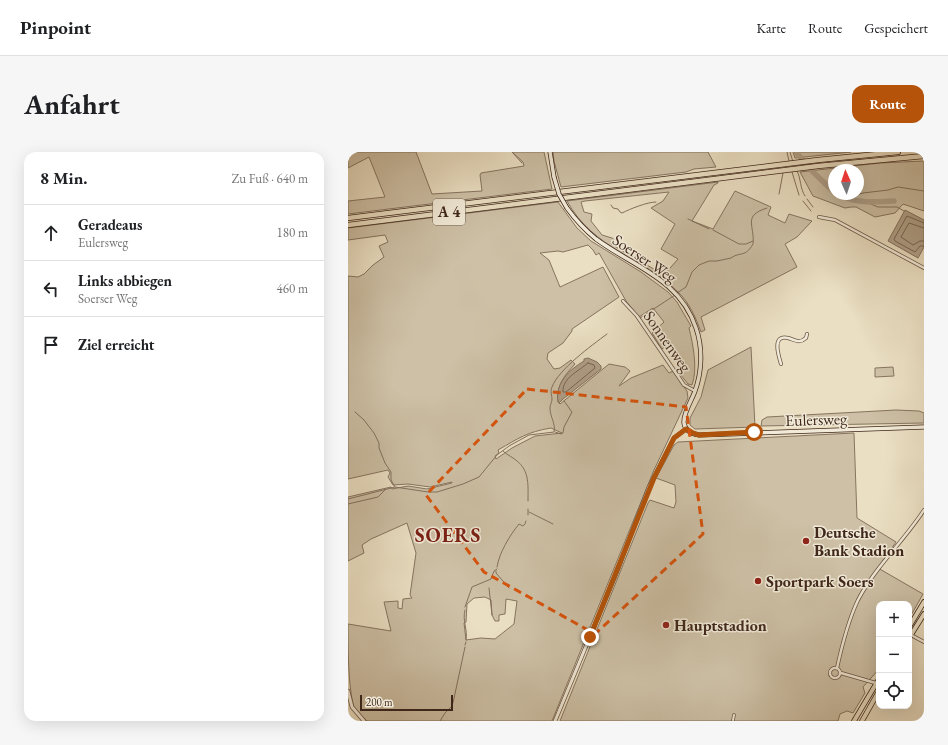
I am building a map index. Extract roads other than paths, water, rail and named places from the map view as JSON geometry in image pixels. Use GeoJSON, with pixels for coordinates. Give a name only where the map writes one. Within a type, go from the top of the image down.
{"type":"FeatureCollection","features":[{"type":"Feature","properties":{"kind":"highway","name":"A 4"},"geometry":{"type":"LineString","coordinates":[[348,218],[818,160],[898,152]]}},
{"type":"Feature","properties":{"kind":"highway","name":"A 4"},"geometry":{"type":"LineString","coordinates":[[348,225],[818,166],[924,156]]}},
{"type":"Feature","properties":{"kind":"main road","name":"Soerser Weg"},"geometry":{"type":"LineString","coordinates":[[550,152],[554,177],[559,194],[567,208],[584,228],[596,239],[655,276],[674,291],[687,308],[693,320],[700,342],[701,363],[695,391],[684,418],[686,429]]}},
{"type":"Feature","properties":{"kind":"main road","name":"Eulersweg"},"geometry":{"type":"LineString","coordinates":[[686,429],[699,435],[924,427]]}},
{"type":"Feature","properties":{"kind":"main road"},"geometry":{"type":"LineString","coordinates":[[912,622],[924,602]]}},
{"type":"Feature","properties":{"kind":"main road"},"geometry":{"type":"LineString","coordinates":[[912,634],[924,614]]}},
{"type":"Feature","properties":{"kind":"main road"},"geometry":{"type":"LineString","coordinates":[[854,721],[876,685]]}},
{"type":"Feature","properties":{"kind":"main road"},"geometry":{"type":"LineString","coordinates":[[862,721],[876,696]]}},
{"type":"Feature","properties":{"kind":"street"},"geometry":{"type":"LineString","coordinates":[[819,217],[834,220],[924,268]]}},
{"type":"Feature","properties":{"kind":"street","name":"Sonnenweg"},"geometry":{"type":"LineString","coordinates":[[623,301],[637,316],[684,385],[695,391]]}},
{"type":"Feature","properties":{"kind":"street"},"geometry":{"type":"LineString","coordinates":[[781,364],[777,350],[781,339],[787,338],[793,341],[800,341],[806,338],[807,334]]}},
{"type":"Feature","properties":{"kind":"street"},"geometry":{"type":"LineString","coordinates":[[556,721],[618,569],[651,482],[674,438],[686,429]]}},
{"type":"Feature","properties":{"kind":"street"},"geometry":{"type":"LineString","coordinates":[[837,668],[849,620],[859,599],[873,577],[924,510]]}},
{"type":"Feature","properties":{"kind":"street"},"geometry":{"type":"LineString","coordinates":[[912,638],[924,642]]}},
{"type":"Feature","properties":{"kind":"street"},"geometry":{"type":"LineString","coordinates":[[837,668],[841,673],[876,682]]}},
{"type":"Feature","properties":{"kind":"street"},"geometry":{"type":"LineString","coordinates":[[837,668],[831,669],[831,676],[836,678],[841,673]]}},
{"type":"Feature","properties":{"kind":"street"},"geometry":{"type":"LineString","coordinates":[[348,691],[352,707],[364,721]]}},
{"type":"Feature","properties":{"kind":"street"},"geometry":{"type":"LineString","coordinates":[[733,720],[734,715]]}},
{"type":"Feature","properties":{"kind":"water"},"geometry":{"type":"Polygon","coordinates":[[[905,210],[924,220],[924,247],[918,258],[888,241],[905,210]]]}},
{"type":"Feature","properties":{"kind":"water"},"geometry":{"type":"Polygon","coordinates":[[[588,358],[597,362],[601,366],[601,369],[559,403],[559,389],[564,378],[568,373],[584,361],[584,359],[588,358]]]}},
{"type":"Feature","properties":{"kind":"waterway"},"geometry":{"type":"LineString","coordinates":[[512,152],[522,163]]}},
{"type":"Feature","properties":{"kind":"waterway"},"geometry":{"type":"LineString","coordinates":[[787,152],[789,161]]}},
{"type":"Feature","properties":{"kind":"waterway"},"geometry":{"type":"LineString","coordinates":[[790,152],[793,162]]}},
{"type":"Feature","properties":{"kind":"waterway"},"geometry":{"type":"LineString","coordinates":[[796,152],[813,172],[828,186]]}},
{"type":"Feature","properties":{"kind":"waterway"},"geometry":{"type":"LineString","coordinates":[[797,171],[805,196]]}},
{"type":"Feature","properties":{"kind":"waterway"},"geometry":{"type":"LineString","coordinates":[[792,172],[799,195]]}},
{"type":"Feature","properties":{"kind":"waterway"},"geometry":{"type":"LineString","coordinates":[[779,194],[783,173]]}},
{"type":"Feature","properties":{"kind":"waterway"},"geometry":{"type":"LineString","coordinates":[[864,193],[888,190],[898,187],[924,191]]}},
{"type":"Feature","properties":{"kind":"waterway"},"geometry":{"type":"LineString","coordinates":[[807,199],[813,207]]}},
{"type":"Feature","properties":{"kind":"waterway"},"geometry":{"type":"LineString","coordinates":[[855,200],[872,202],[894,201]]}},
{"type":"Feature","properties":{"kind":"waterway"},"geometry":{"type":"LineString","coordinates":[[803,201],[811,211]]}},
{"type":"Feature","properties":{"kind":"waterway"},"geometry":{"type":"LineString","coordinates":[[611,205],[613,208],[618,209],[622,213],[643,204],[656,202]]}},
{"type":"Feature","properties":{"kind":"waterway"},"geometry":{"type":"LineString","coordinates":[[866,202],[878,207],[897,207],[904,211]]}},
{"type":"Feature","properties":{"kind":"waterway"},"geometry":{"type":"LineString","coordinates":[[677,293],[686,287],[692,272],[699,265],[709,261],[731,258],[748,251],[753,244],[752,218],[759,211],[767,208]]}},
{"type":"Feature","properties":{"kind":"waterway"},"geometry":{"type":"LineString","coordinates":[[688,219],[709,229]]}},
{"type":"Feature","properties":{"kind":"waterway"},"geometry":{"type":"LineString","coordinates":[[713,230],[739,244],[746,244],[753,241]]}},
{"type":"Feature","properties":{"kind":"waterway"},"geometry":{"type":"LineString","coordinates":[[640,318],[675,295]]}},
{"type":"Feature","properties":{"kind":"waterway"},"geometry":{"type":"LineString","coordinates":[[348,499],[395,487],[437,492],[463,484],[479,477],[497,455],[509,446],[529,435],[554,432],[550,408],[552,399],[551,389],[568,365],[607,334]]}},
{"type":"Feature","properties":{"kind":"waterway"},"geometry":{"type":"LineString","coordinates":[[555,432],[561,434],[563,433],[564,427],[572,412],[564,401]]}},
{"type":"Feature","properties":{"kind":"waterway"},"geometry":{"type":"LineString","coordinates":[[355,412],[364,420],[374,433],[379,443],[379,448],[385,463],[391,472],[391,480],[395,487]]}},
{"type":"Feature","properties":{"kind":"waterway"},"geometry":{"type":"LineString","coordinates":[[503,451],[519,462],[523,467],[528,482],[528,501]]}},
{"type":"Feature","properties":{"kind":"waterway"},"geometry":{"type":"LineString","coordinates":[[348,504],[378,497],[385,490]]}},
{"type":"Feature","properties":{"kind":"waterway"},"geometry":{"type":"LineString","coordinates":[[528,509],[528,515]]}},
{"type":"Feature","properties":{"kind":"waterway"},"geometry":{"type":"LineString","coordinates":[[529,512],[553,524]]}},
{"type":"Feature","properties":{"kind":"waterway"},"geometry":{"type":"LineString","coordinates":[[497,567],[502,550],[519,524],[523,526],[526,521]]}},
{"type":"Feature","properties":{"kind":"waterway"},"geometry":{"type":"LineString","coordinates":[[465,607],[472,587],[491,579],[494,571],[497,569]]}},
{"type":"Feature","properties":{"kind":"waterway"},"geometry":{"type":"LineString","coordinates":[[496,571],[496,573],[509,588]]}},
{"type":"Feature","properties":{"kind":"waterway"},"geometry":{"type":"LineString","coordinates":[[489,588],[492,615]]}},
{"type":"Feature","properties":{"kind":"waterway"},"geometry":{"type":"LineString","coordinates":[[465,610],[464,618],[466,640]]}},
{"type":"Feature","properties":{"kind":"waterway"},"geometry":{"type":"LineString","coordinates":[[453,703],[465,647]]}},
{"type":"Feature","properties":{"kind":"waterway"},"geometry":{"type":"LineString","coordinates":[[440,721],[452,706]]}},
{"type":"Feature","properties":{"kind":"place","name":"Deutsche Bank Stadion"},"geometry":{"type":"Point","coordinates":[806,541]}},
{"type":"Feature","properties":{"kind":"place","name":"Sportpark Soers"},"geometry":{"type":"Point","coordinates":[758,581]}},
{"type":"Feature","properties":{"kind":"place","name":"Hauptstadion"},"geometry":{"type":"Point","coordinates":[666,625]}},
{"type":"Feature","properties":{"kind":"district","name":"SOERS"},"geometry":{"type":"Point","coordinates":[448,535]}}]}
